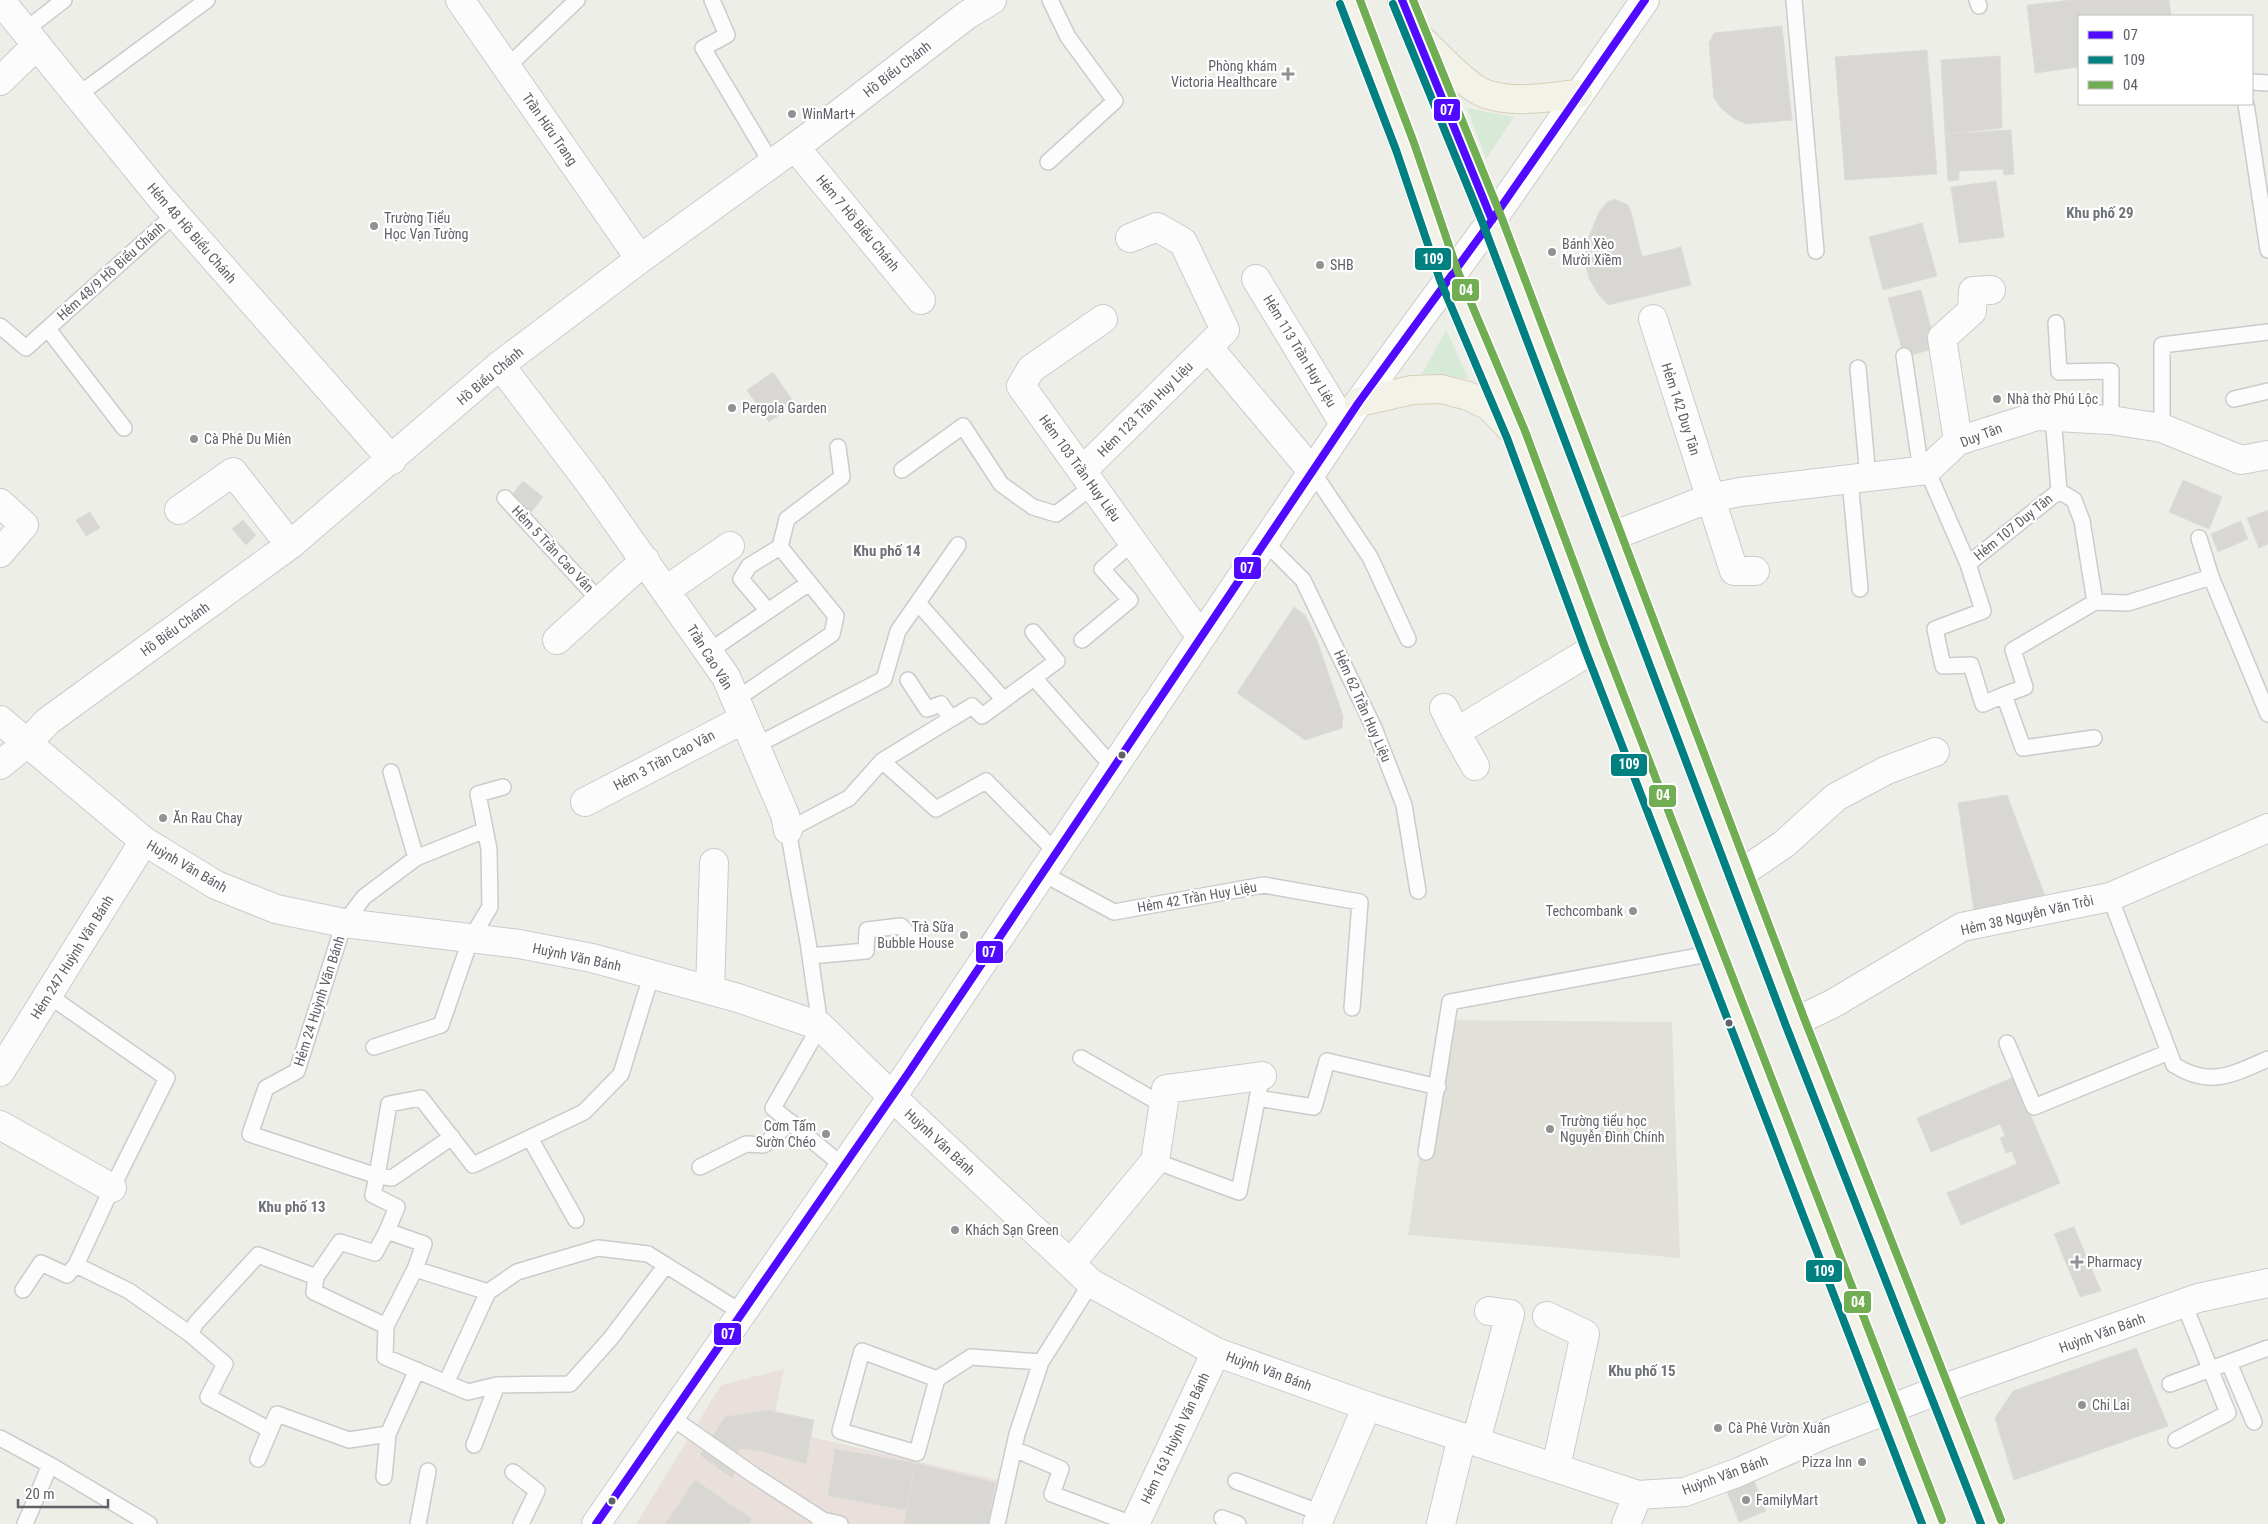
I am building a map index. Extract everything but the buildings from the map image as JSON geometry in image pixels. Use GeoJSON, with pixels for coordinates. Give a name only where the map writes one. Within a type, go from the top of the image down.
{"type":"FeatureCollection","features":[{"type":"Feature","properties":{"kind":"main road"},"geometry":{"type":"LineString","coordinates":[[1349,0],[1405,146],[1449,276],[1516,434],[1596,648],[1933,1524]]}},
{"type":"Feature","properties":{"kind":"main road"},"geometry":{"type":"LineString","coordinates":[[1402,0],[1492,220],[1542,356],[1613,536],[1795,1022],[1992,1524]]}},
{"type":"Feature","properties":{"kind":"main road"},"geometry":{"type":"LineString","coordinates":[[1414,32],[1458,74],[1484,94],[1516,100],[1578,94]]}},
{"type":"Feature","properties":{"kind":"main road"},"geometry":{"type":"LineString","coordinates":[[1352,413],[1412,390],[1441,389],[1468,396],[1490,406],[1516,434]]}},
{"type":"Feature","properties":{"kind":"street","name":"Hẻm 48 Hồ Biểu Chánh"},"geometry":{"type":"LineString","coordinates":[[0,0],[175,214],[392,460]]}},
{"type":"Feature","properties":{"kind":"street","name":"Trần Hữu Trang"},"geometry":{"type":"LineString","coordinates":[[460,0],[640,259]]}},
{"type":"Feature","properties":{"kind":"street","name":"Hồ Biểu Chánh"},"geometry":{"type":"LineString","coordinates":[[0,766],[28,742],[48,721],[290,545],[392,460],[500,365],[640,259],[795,147],[967,14],[992,0]]}},
{"type":"Feature","properties":{"kind":"street"},"geometry":{"type":"LineString","coordinates":[[596,1524],[741,1312],[892,1097],[1312,471],[1449,276],[1492,220],[1645,0]]}},
{"type":"Feature","properties":{"kind":"street"},"geometry":{"type":"LineString","coordinates":[[0,81],[30,38]]}},
{"type":"Feature","properties":{"kind":"street","name":"Hẻm 7 Hồ Biểu Chánh"},"geometry":{"type":"LineString","coordinates":[[795,147],[921,300]]}},
{"type":"Feature","properties":{"kind":"street","name":"Hẻm 123 Trần Huy Liệu"},"geometry":{"type":"LineString","coordinates":[[1088,479],[1225,330],[1183,242],[1157,227],[1130,238]]}},
{"type":"Feature","properties":{"kind":"street","name":"Hẻm 113 Trần Huy Liệu"},"geometry":{"type":"LineString","coordinates":[[1256,279],[1352,413]]}},
{"type":"Feature","properties":{"kind":"street"},"geometry":{"type":"LineString","coordinates":[[1958,442],[1942,338],[1972,310],[1973,291],[1992,290]]}},
{"type":"Feature","properties":{"kind":"street","name":"Hẻm 103 Trần Huy Liệu"},"geometry":{"type":"LineString","coordinates":[[1103,319],[1031,369],[1021,386],[1202,637]]}},
{"type":"Feature","properties":{"kind":"street","name":"Hẻm 142 Duy Tân"},"geometry":{"type":"LineString","coordinates":[[1653,319],[1734,571],[1755,571]]}},
{"type":"Feature","properties":{"kind":"street"},"geometry":{"type":"LineString","coordinates":[[1208,347],[1312,471]]}},
{"type":"Feature","properties":{"kind":"street","name":"Trần Cao Vân"},"geometry":{"type":"LineString","coordinates":[[500,365],[591,484],[726,677],[785,816],[788,830]]}},
{"type":"Feature","properties":{"kind":"street","name":"Duy Tân"},"geometry":{"type":"LineString","coordinates":[[1924,470],[1958,442],[2037,416],[2111,420],[2162,428],[2240,460],[2268,455]]}},
{"type":"Feature","properties":{"kind":"street"},"geometry":{"type":"LineString","coordinates":[[1613,536],[1710,498],[1740,492],[1924,470]]}},
{"type":"Feature","properties":{"kind":"street"},"geometry":{"type":"LineString","coordinates":[[179,510],[233,472],[290,545]]}},
{"type":"Feature","properties":{"kind":"street"},"geometry":{"type":"LineString","coordinates":[[0,503],[24,526],[0,553]]}},
{"type":"Feature","properties":{"kind":"street"},"geometry":{"type":"LineString","coordinates":[[666,590],[730,546]]}},
{"type":"Feature","properties":{"kind":"street","name":"Hẻm 5 Trần Cao Vân"},"geometry":{"type":"LineString","coordinates":[[556,640],[644,560]]}},
{"type":"Feature","properties":{"kind":"street"},"geometry":{"type":"LineString","coordinates":[[1456,732],[1596,648]]}},
{"type":"Feature","properties":{"kind":"street"},"geometry":{"type":"LineString","coordinates":[[1444,708],[1475,766]]}},
{"type":"Feature","properties":{"kind":"street","name":"Hẻm 3 Trần Cao Vân"},"geometry":{"type":"LineString","coordinates":[[585,802],[739,709]]}},
{"type":"Feature","properties":{"kind":"street","name":"Huỳnh Văn Bánh"},"geometry":{"type":"LineString","coordinates":[[0,720],[144,841],[216,886],[276,909],[344,923],[519,944],[592,958],[710,990],[820,1026],[892,1097],[1091,1283],[1216,1352],[1367,1406],[1638,1495],[1685,1492],[1739,1472],[1889,1408],[1939,1390],[2198,1298],[2268,1283]]}},
{"type":"Feature","properties":{"kind":"street"},"geometry":{"type":"LineString","coordinates":[[1740,874],[1784,844],[1836,797],[1887,770],[1935,752]]}},
{"type":"Feature","properties":{"kind":"street","name":"Hẻm 38 Nguyễn Văn Trỗi"},"geometry":{"type":"LineString","coordinates":[[1795,1022],[1834,1003],[1962,927],[2110,897],[2268,828]]}},
{"type":"Feature","properties":{"kind":"street","name":"Hẻm 247 Huỳnh Văn Bánh"},"geometry":{"type":"LineString","coordinates":[[0,1072],[144,841]]}},
{"type":"Feature","properties":{"kind":"street"},"geometry":{"type":"LineString","coordinates":[[710,990],[714,863]]}},
{"type":"Feature","properties":{"kind":"street"},"geometry":{"type":"LineString","coordinates":[[1071,1264],[1155,1161],[1166,1088],[1260,1087]]}},
{"type":"Feature","properties":{"kind":"street"},"geometry":{"type":"LineString","coordinates":[[0,1125],[112,1188]]}},
{"type":"Feature","properties":{"kind":"street"},"geometry":{"type":"LineString","coordinates":[[1441,1524],[1510,1314],[1489,1311]]}},
{"type":"Feature","properties":{"kind":"street"},"geometry":{"type":"LineString","coordinates":[[1547,1316],[1585,1334],[1556,1467]]}},
{"type":"Feature","properties":{"kind":"street","name":"Hẻm 163 Huỳnh Văn Bánh"},"geometry":{"type":"LineString","coordinates":[[1133,1524],[1216,1352]]}},
{"type":"Feature","properties":{"kind":"street"},"geometry":{"type":"LineString","coordinates":[[1319,1518],[1367,1406]]}},
{"type":"Feature","properties":{"kind":"street"},"geometry":{"type":"LineString","coordinates":[[1626,1524],[1638,1495]]}},
{"type":"Feature","properties":{"kind":"lane"},"geometry":{"type":"LineString","coordinates":[[30,38],[64,0]]}},
{"type":"Feature","properties":{"kind":"lane"},"geometry":{"type":"LineString","coordinates":[[78,95],[208,0]]}},
{"type":"Feature","properties":{"kind":"lane"},"geometry":{"type":"LineString","coordinates":[[507,67],[577,0]]}},
{"type":"Feature","properties":{"kind":"lane"},"geometry":{"type":"LineString","coordinates":[[712,0],[727,35],[704,48],[772,164]]}},
{"type":"Feature","properties":{"kind":"lane"},"geometry":{"type":"LineString","coordinates":[[1048,162],[1115,102],[1068,37],[1050,0]]}},
{"type":"Feature","properties":{"kind":"lane"},"geometry":{"type":"LineString","coordinates":[[1794,0],[1816,251]]}},
{"type":"Feature","properties":{"kind":"lane"},"geometry":{"type":"LineString","coordinates":[[2253,82],[2268,83]]}},
{"type":"Feature","properties":{"kind":"lane"},"geometry":{"type":"LineString","coordinates":[[2246,105],[2266,211],[2268,250]]}},
{"type":"Feature","properties":{"kind":"lane","name":"Hẻm 48/9 Hồ Biểu Chánh"},"geometry":{"type":"LineString","coordinates":[[0,326],[26,348],[175,214]]}},
{"type":"Feature","properties":{"kind":"lane"},"geometry":{"type":"LineString","coordinates":[[2056,323],[2059,372],[2111,371],[2111,420]]}},
{"type":"Feature","properties":{"kind":"lane","name":"Hẻm 48/9 Hồ Biểu Chánh"},"geometry":{"type":"LineString","coordinates":[[48,329],[124,428]]}},
{"type":"Feature","properties":{"kind":"lane"},"geometry":{"type":"LineString","coordinates":[[2162,428],[2162,345],[2268,332]]}},
{"type":"Feature","properties":{"kind":"lane"},"geometry":{"type":"LineString","coordinates":[[1904,356],[1924,470],[1968,564],[1983,612],[1935,629],[1943,666],[1971,665],[1983,704],[2025,687],[2013,650],[2095,602],[2128,604],[2211,577]]}},
{"type":"Feature","properties":{"kind":"lane"},"geometry":{"type":"LineString","coordinates":[[1858,368],[1860,589]]}},
{"type":"Feature","properties":{"kind":"lane"},"geometry":{"type":"LineString","coordinates":[[2234,399],[2268,391]]}},
{"type":"Feature","properties":{"kind":"lane"},"geometry":{"type":"LineString","coordinates":[[2053,416],[2059,490],[2074,500],[2082,521],[2095,602]]}},
{"type":"Feature","properties":{"kind":"lane"},"geometry":{"type":"LineString","coordinates":[[902,470],[963,426],[1002,484],[1033,507],[1056,514],[1088,479]]}},
{"type":"Feature","properties":{"kind":"lane"},"geometry":{"type":"LineString","coordinates":[[768,612],[741,579],[748,566],[780,547],[787,519],[842,477],[838,447]]}},
{"type":"Feature","properties":{"kind":"lane"},"geometry":{"type":"LineString","coordinates":[[1312,471],[1370,557],[1408,639]]}},
{"type":"Feature","properties":{"kind":"lane","name":"Hẻm 107 Duy Tân"},"geometry":{"type":"LineString","coordinates":[[1968,564],[2059,490]]}},
{"type":"Feature","properties":{"kind":"lane","name":"Hẻm 5 Trần Cao Vân"},"geometry":{"type":"LineString","coordinates":[[505,498],[600,601]]}},
{"type":"Feature","properties":{"kind":"lane"},"geometry":{"type":"LineString","coordinates":[[2199,538],[2211,577],[2268,714]]}},
{"type":"Feature","properties":{"kind":"lane"},"geometry":{"type":"LineString","coordinates":[[1082,640],[1130,600],[1102,569],[1133,542]]}},
{"type":"Feature","properties":{"kind":"lane","name":"Hẻm 62 Trần Huy Liệu"},"geometry":{"type":"LineString","coordinates":[[1265,542],[1304,580],[1374,728],[1404,804],[1418,891]]}},
{"type":"Feature","properties":{"kind":"lane"},"geometry":{"type":"LineString","coordinates":[[755,746],[884,678],[898,631],[958,545]]}},
{"type":"Feature","properties":{"kind":"lane"},"geometry":{"type":"LineString","coordinates":[[739,709],[832,634],[836,616],[780,547]]}},
{"type":"Feature","properties":{"kind":"lane"},"geometry":{"type":"LineString","coordinates":[[708,652],[809,583]]}},
{"type":"Feature","properties":{"kind":"lane"},"geometry":{"type":"LineString","coordinates":[[918,603],[1004,700]]}},
{"type":"Feature","properties":{"kind":"lane"},"geometry":{"type":"LineString","coordinates":[[788,830],[849,798],[882,761],[972,706],[982,716],[1058,662],[1033,632]]}},
{"type":"Feature","properties":{"kind":"lane"},"geometry":{"type":"LineString","coordinates":[[1035,679],[1113,767]]}},
{"type":"Feature","properties":{"kind":"lane"},"geometry":{"type":"LineString","coordinates":[[908,680],[927,709],[941,704],[951,719]]}},
{"type":"Feature","properties":{"kind":"lane"},"geometry":{"type":"LineString","coordinates":[[2004,695],[2023,748],[2094,738]]}},
{"type":"Feature","properties":{"kind":"lane","name":"Hẻm 42 Trần Huy Liệu"},"geometry":{"type":"LineString","coordinates":[[882,761],[936,809],[986,781],[1049,863],[1114,912],[1264,885],[1360,902],[1352,1008]]}},
{"type":"Feature","properties":{"kind":"lane"},"geometry":{"type":"LineString","coordinates":[[391,772],[416,858]]}},
{"type":"Feature","properties":{"kind":"lane"},"geometry":{"type":"LineString","coordinates":[[374,1047],[440,1024],[471,938],[490,907],[488,849],[478,794],[503,787]]}},
{"type":"Feature","properties":{"kind":"lane"},"geometry":{"type":"LineString","coordinates":[[344,923],[364,897],[416,858],[485,830]]}},
{"type":"Feature","properties":{"kind":"lane","name":"Trần Cao Vân"},"geometry":{"type":"LineString","coordinates":[[788,830],[820,1026]]}},
{"type":"Feature","properties":{"kind":"lane"},"geometry":{"type":"LineString","coordinates":[[2110,897],[2174,1064],[2189,1074],[2205,1078],[2232,1074],[2268,1058]]}},
{"type":"Feature","properties":{"kind":"lane","name":"Hẻm 24 Huỳnh Văn Bánh"},"geometry":{"type":"LineString","coordinates":[[344,923],[297,1071],[266,1088],[250,1134],[377,1176]]}},
{"type":"Feature","properties":{"kind":"lane"},"geometry":{"type":"LineString","coordinates":[[810,956],[866,951],[867,930],[901,926],[912,938]]}},
{"type":"Feature","properties":{"kind":"lane"},"geometry":{"type":"LineString","coordinates":[[1426,1152],[1438,1087],[1450,1002],[1714,953]]}},
{"type":"Feature","properties":{"kind":"lane"},"geometry":{"type":"LineString","coordinates":[[386,1326],[314,1292],[316,1277],[340,1242],[375,1252],[387,1231],[397,1207],[373,1195],[389,1104],[421,1098],[473,1165],[584,1112],[621,1074],[652,973]]}},
{"type":"Feature","properties":{"kind":"lane"},"geometry":{"type":"LineString","coordinates":[[23,1290],[41,1263],[67,1275],[76,1265],[167,1078],[48,995]]}},
{"type":"Feature","properties":{"kind":"lane"},"geometry":{"type":"LineString","coordinates":[[820,1026],[773,1108],[843,1166]]}},
{"type":"Feature","properties":{"kind":"lane"},"geometry":{"type":"LineString","coordinates":[[2007,1044],[2034,1107],[2169,1052]]}},
{"type":"Feature","properties":{"kind":"lane"},"geometry":{"type":"LineString","coordinates":[[1081,1058],[1164,1105]]}},
{"type":"Feature","properties":{"kind":"lane"},"geometry":{"type":"LineString","coordinates":[[1155,1161],[1239,1192],[1260,1087],[1314,1107],[1327,1061],[1438,1087]]}},
{"type":"Feature","properties":{"kind":"lane"},"geometry":{"type":"LineString","coordinates":[[700,1167],[746,1144],[764,1145],[791,1122]]}},
{"type":"Feature","properties":{"kind":"lane"},"geometry":{"type":"LineString","coordinates":[[377,1176],[392,1178],[452,1137]]}},
{"type":"Feature","properties":{"kind":"lane"},"geometry":{"type":"LineString","coordinates":[[530,1138],[576,1220]]}},
{"type":"Feature","properties":{"kind":"lane"},"geometry":{"type":"LineString","coordinates":[[387,1231],[424,1244],[415,1268],[386,1326],[384,1357],[468,1392],[497,1386],[570,1384],[611,1338],[666,1265]]}},
{"type":"Feature","properties":{"kind":"lane"},"geometry":{"type":"LineString","coordinates":[[446,1382],[488,1292],[517,1272],[598,1248],[648,1254],[741,1312]]}},
{"type":"Feature","properties":{"kind":"lane"},"geometry":{"type":"LineString","coordinates":[[190,1334],[196,1324],[258,1255],[316,1277]]}},
{"type":"Feature","properties":{"kind":"lane"},"geometry":{"type":"LineString","coordinates":[[76,1265],[129,1291],[190,1334],[225,1364],[208,1397],[270,1430]]}},
{"type":"Feature","properties":{"kind":"lane"},"geometry":{"type":"LineString","coordinates":[[415,1268],[488,1292]]}},
{"type":"Feature","properties":{"kind":"lane"},"geometry":{"type":"LineString","coordinates":[[996,1524],[1014,1449],[1041,1362],[1091,1283]]}},
{"type":"Feature","properties":{"kind":"lane"},"geometry":{"type":"LineString","coordinates":[[2176,1440],[2228,1414],[2184,1304]]}},
{"type":"Feature","properties":{"kind":"lane"},"geometry":{"type":"LineString","coordinates":[[2170,1384],[2268,1348]]}},
{"type":"Feature","properties":{"kind":"lane"},"geometry":{"type":"LineString","coordinates":[[936,1379],[862,1351],[840,1431],[917,1453],[936,1379],[971,1357],[1041,1362]]}},
{"type":"Feature","properties":{"kind":"lane"},"geometry":{"type":"LineString","coordinates":[[2229,1363],[2254,1422]]}},
{"type":"Feature","properties":{"kind":"lane"},"geometry":{"type":"LineString","coordinates":[[384,1477],[388,1434],[417,1370]]}},
{"type":"Feature","properties":{"kind":"lane"},"geometry":{"type":"LineString","coordinates":[[474,1446],[497,1386]]}},
{"type":"Feature","properties":{"kind":"lane"},"geometry":{"type":"LineString","coordinates":[[258,1459],[277,1414],[349,1440],[388,1434]]}},
{"type":"Feature","properties":{"kind":"lane"},"geometry":{"type":"LineString","coordinates":[[671,1416],[822,1522],[840,1524]]}},
{"type":"Feature","properties":{"kind":"lane"},"geometry":{"type":"LineString","coordinates":[[0,1438],[50,1465],[149,1524]]}},
{"type":"Feature","properties":{"kind":"lane"},"geometry":{"type":"LineString","coordinates":[[1014,1449],[1060,1468],[1052,1494],[1133,1524]]}},
{"type":"Feature","properties":{"kind":"lane"},"geometry":{"type":"LineString","coordinates":[[25,1524],[50,1465]]}},
{"type":"Feature","properties":{"kind":"lane"},"geometry":{"type":"LineString","coordinates":[[418,1524],[428,1471]]}},
{"type":"Feature","properties":{"kind":"lane"},"geometry":{"type":"LineString","coordinates":[[513,1472],[537,1491],[521,1524]]}},
{"type":"Feature","properties":{"kind":"lane"},"geometry":{"type":"LineString","coordinates":[[1236,1481],[1319,1518]]}},
{"type":"Feature","properties":{"kind":"lane"},"geometry":{"type":"LineString","coordinates":[[1222,1518],[1238,1524]]}},
{"type":"Feature","properties":{"kind":"shaded area","name":"Trường tiểu học Nguyễn Đình Chính"},"geometry":{"type":"Polygon","coordinates":[[[1440,1020],[1672,1022],[1680,1258],[1408,1235],[1440,1020]]]}},
{"type":"Feature","properties":{"kind":"shaded area"},"geometry":{"type":"Polygon","coordinates":[[[784,1369],[772,1428],[998,1480],[990,1524],[636,1524],[721,1385],[784,1369]]]}},
{"type":"Feature","properties":{"kind":"green space"},"geometry":{"type":"Polygon","coordinates":[[[1467,108],[1514,117],[1486,159],[1467,108]]]}},
{"type":"Feature","properties":{"kind":"green space"},"geometry":{"type":"Polygon","coordinates":[[[1446,330],[1469,379],[1422,374],[1446,330]]]}},
{"type":"Feature","properties":{"kind":"transit line","name":"04"},"geometry":{"type":"LineString","coordinates":[[1360,0],[1414,143],[1458,272],[1525,431],[1604,644],[1942,1520]]}},
{"type":"Feature","properties":{"kind":"transit line","name":"07"},"geometry":{"type":"LineString","coordinates":[[1402,0],[1492,220]]}},
{"type":"Feature","properties":{"kind":"transit line","name":"04"},"geometry":{"type":"LineString","coordinates":[[1413,0],[1501,216],[1804,1018],[2001,1520]]}},
{"type":"Feature","properties":{"kind":"transit line","name":"07"},"geometry":{"type":"LineString","coordinates":[[596,1524],[909,1072],[1359,402],[1492,220],[1645,0]]}},
{"type":"Feature","properties":{"kind":"transit line","name":"109"},"geometry":{"type":"LineString","coordinates":[[1340,4],[1396,150],[1440,280],[1507,438],[1586,652],[1922,1524]]}},
{"type":"Feature","properties":{"kind":"transit line","name":"109"},"geometry":{"type":"LineString","coordinates":[[1393,4],[1483,224],[1786,1026],[1981,1524]]}},
{"type":"Feature","properties":{"kind":"place","name":"Phòng khám Victoria Healthcare"},"geometry":{"type":"Point","coordinates":[1288,74]}},
{"type":"Feature","properties":{"kind":"place","name":"WinMart+"},"geometry":{"type":"Point","coordinates":[792,114]}},
{"type":"Feature","properties":{"kind":"place","name":"Trường Tiểu Học Vạn Tường"},"geometry":{"type":"Point","coordinates":[374,226]}},
{"type":"Feature","properties":{"kind":"place","name":"Bánh Xèo Mười Xiềm"},"geometry":{"type":"Point","coordinates":[1552,252]}},
{"type":"Feature","properties":{"kind":"place","name":"SHB"},"geometry":{"type":"Point","coordinates":[1320,265]}},
{"type":"Feature","properties":{"kind":"place","name":"Nhà thờ Phú Lộc"},"geometry":{"type":"Point","coordinates":[1997,399]}},
{"type":"Feature","properties":{"kind":"place","name":"Pergola Garden"},"geometry":{"type":"Point","coordinates":[732,408]}},
{"type":"Feature","properties":{"kind":"place","name":"Cà Phê Du Miên"},"geometry":{"type":"Point","coordinates":[194,439]}},
{"type":"Feature","properties":{"kind":"place","name":"Ăn Rau Chay"},"geometry":{"type":"Point","coordinates":[163,818]}},
{"type":"Feature","properties":{"kind":"place","name":"Techcombank"},"geometry":{"type":"Point","coordinates":[1633,911]}},
{"type":"Feature","properties":{"kind":"place","name":"Trà Sữa Bubble House"},"geometry":{"type":"Point","coordinates":[964,935]}},
{"type":"Feature","properties":{"kind":"place","name":"Trường tiểu học Nguyễn Đình Chính"},"geometry":{"type":"Point","coordinates":[1550,1129]}},
{"type":"Feature","properties":{"kind":"place","name":"Cơm Tấm Sườn Chéo"},"geometry":{"type":"Point","coordinates":[826,1134]}},
{"type":"Feature","properties":{"kind":"place","name":"Khách Sạn Green"},"geometry":{"type":"Point","coordinates":[955,1230]}},
{"type":"Feature","properties":{"kind":"place","name":"Pharmacy"},"geometry":{"type":"Point","coordinates":[2077,1262]}},
{"type":"Feature","properties":{"kind":"place","name":"Chi Lai"},"geometry":{"type":"Point","coordinates":[2082,1405]}},
{"type":"Feature","properties":{"kind":"place","name":"Cà Phê Vườn Xuân"},"geometry":{"type":"Point","coordinates":[1718,1428]}},
{"type":"Feature","properties":{"kind":"place","name":"Pizza Inn"},"geometry":{"type":"Point","coordinates":[1862,1462]}},
{"type":"Feature","properties":{"kind":"place","name":"FamilyMart"},"geometry":{"type":"Point","coordinates":[1746,1500]}},
{"type":"Feature","properties":{"kind":"district","name":"Khu phố 29"},"geometry":{"type":"Point","coordinates":[2100,213]}},
{"type":"Feature","properties":{"kind":"district","name":"Khu phố 14"},"geometry":{"type":"Point","coordinates":[887,551]}},
{"type":"Feature","properties":{"kind":"district","name":"Khu phố 13"},"geometry":{"type":"Point","coordinates":[292,1207]}},
{"type":"Feature","properties":{"kind":"district","name":"Khu phố 15"},"geometry":{"type":"Point","coordinates":[1642,1371]}}]}
